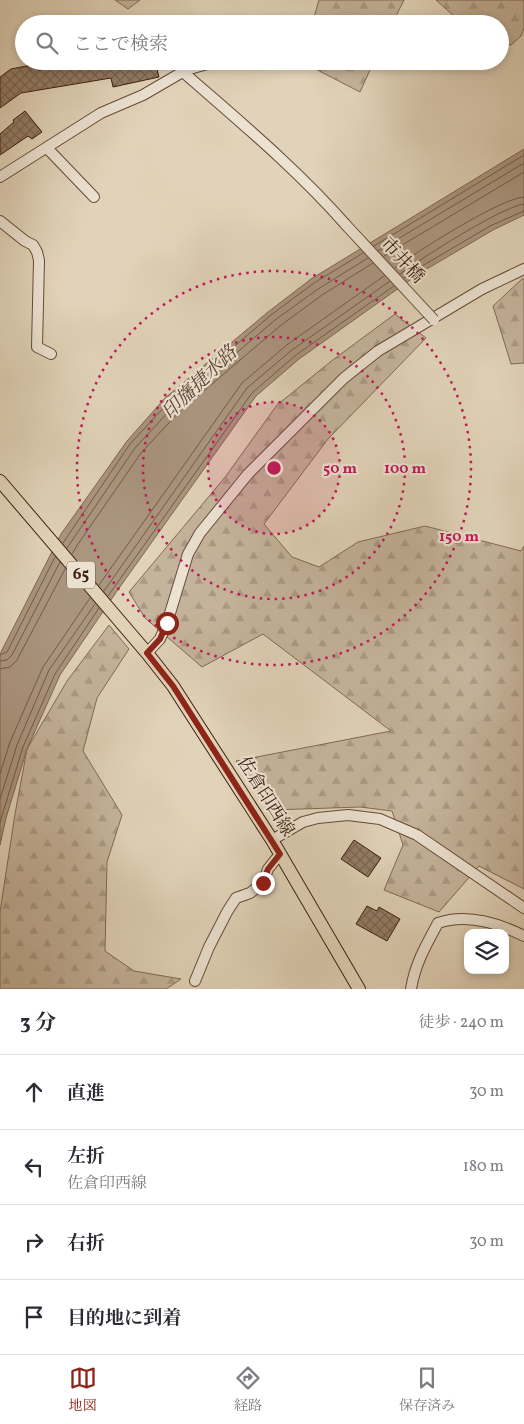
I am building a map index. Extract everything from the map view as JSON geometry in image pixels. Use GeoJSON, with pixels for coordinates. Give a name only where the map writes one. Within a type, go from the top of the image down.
{"type":"FeatureCollection","features":[{"type":"Feature","properties":{"kind":"main road","name":"佐倉印西線"},"geometry":{"type":"LineString","coordinates":[[0,481],[129,631],[173,686],[272,840],[359,989]]}},
{"type":"Feature","properties":{"kind":"street"},"geometry":{"type":"LineString","coordinates":[[0,177],[47,148],[85,121],[143,95],[183,72],[190,70]]}},
{"type":"Feature","properties":{"kind":"street","name":"市井橋"},"geometry":{"type":"LineString","coordinates":[[183,72],[323,199],[434,320]]}},
{"type":"Feature","properties":{"kind":"street"},"geometry":{"type":"LineString","coordinates":[[47,148],[94,197]]}},
{"type":"Feature","properties":{"kind":"street"},"geometry":{"type":"LineString","coordinates":[[0,221],[33,245],[37,252],[39,260],[37,347],[51,354]]}},
{"type":"Feature","properties":{"kind":"street"},"geometry":{"type":"LineString","coordinates":[[147,653],[160,639],[167,623],[188,554],[196,540],[248,474],[344,378],[378,351],[482,289],[524,269]]}},
{"type":"Feature","properties":{"kind":"street"},"geometry":{"type":"LineString","coordinates":[[272,840],[303,822],[318,818],[348,815],[380,819],[417,835],[524,908]]}},
{"type":"Feature","properties":{"kind":"street"},"geometry":{"type":"LineString","coordinates":[[195,981],[208,947],[236,898],[250,893],[263,883],[268,869],[280,854]]}},
{"type":"Feature","properties":{"kind":"street"},"geometry":{"type":"LineString","coordinates":[[411,989],[414,972],[438,923],[448,920],[476,920],[507,928],[524,936]]}},
{"type":"Feature","properties":{"kind":"green space"},"geometry":{"type":"Polygon","coordinates":[[[115,0],[140,0],[128,9],[115,0]]]}},
{"type":"Feature","properties":{"kind":"green space"},"geometry":{"type":"Polygon","coordinates":[[[319,0],[404,0],[396,15],[315,15],[319,0]]]}},
{"type":"Feature","properties":{"kind":"green space"},"geometry":{"type":"Polygon","coordinates":[[[436,0],[524,0],[524,28],[521,36],[511,45],[509,44],[509,15],[453,15],[436,0]]]}},
{"type":"Feature","properties":{"kind":"green space"},"geometry":{"type":"Polygon","coordinates":[[[317,70],[370,70],[360,92],[317,70]]]}},
{"type":"Feature","properties":{"kind":"green space"},"geometry":{"type":"Polygon","coordinates":[[[524,279],[524,363],[511,364],[493,306],[524,279]]]}},
{"type":"Feature","properties":{"kind":"green space"},"geometry":{"type":"Polygon","coordinates":[[[395,314],[426,338],[328,439],[264,524],[292,557],[319,567],[358,542],[425,526],[521,551],[524,546],[524,889],[479,866],[439,912],[384,890],[403,845],[392,811],[360,807],[272,810],[236,761],[391,731],[263,634],[202,667],[145,618],[129,592],[226,476],[277,405],[334,359],[395,314]]]}},
{"type":"Feature","properties":{"kind":"green space"},"geometry":{"type":"Polygon","coordinates":[[[109,625],[129,649],[97,698],[83,751],[122,815],[107,862],[105,951],[134,971],[181,979],[166,989],[0,989],[0,912],[27,749],[67,681],[109,625]]]}},
{"type":"Feature","properties":{"kind":"water","name":"印旛捷水路"},"geometry":{"type":"Polygon","coordinates":[[[524,149],[524,215],[493,230],[420,273],[299,359],[256,396],[117,591],[60,675],[27,749],[6,818],[0,845],[0,654],[61,534],[127,441],[165,398],[268,312],[311,279],[524,149]]]}},
{"type":"Feature","properties":{"kind":"building"},"geometry":{"type":"Polygon","coordinates":[[[11,69],[157,70],[159,77],[113,87],[111,78],[21,93],[0,108],[0,77],[11,69]]]}},
{"type":"Feature","properties":{"kind":"building"},"geometry":{"type":"Polygon","coordinates":[[[25,111],[42,132],[32,139],[28,136],[0,155],[0,134],[14,122],[13,120],[25,111]]]}},
{"type":"Feature","properties":{"kind":"building"},"geometry":{"type":"Polygon","coordinates":[[[354,840],[381,858],[368,877],[341,859],[354,840]]]}},
{"type":"Feature","properties":{"kind":"building"},"geometry":{"type":"Polygon","coordinates":[[[367,906],[377,911],[379,907],[400,919],[387,941],[356,924],[367,906]]]}},
{"type":"Feature","properties":{"kind":"route"},"geometry":{"type":"LineString","coordinates":[[167,623],[160,639],[147,653],[173,686],[280,854],[268,869],[263,883]]}}]}
